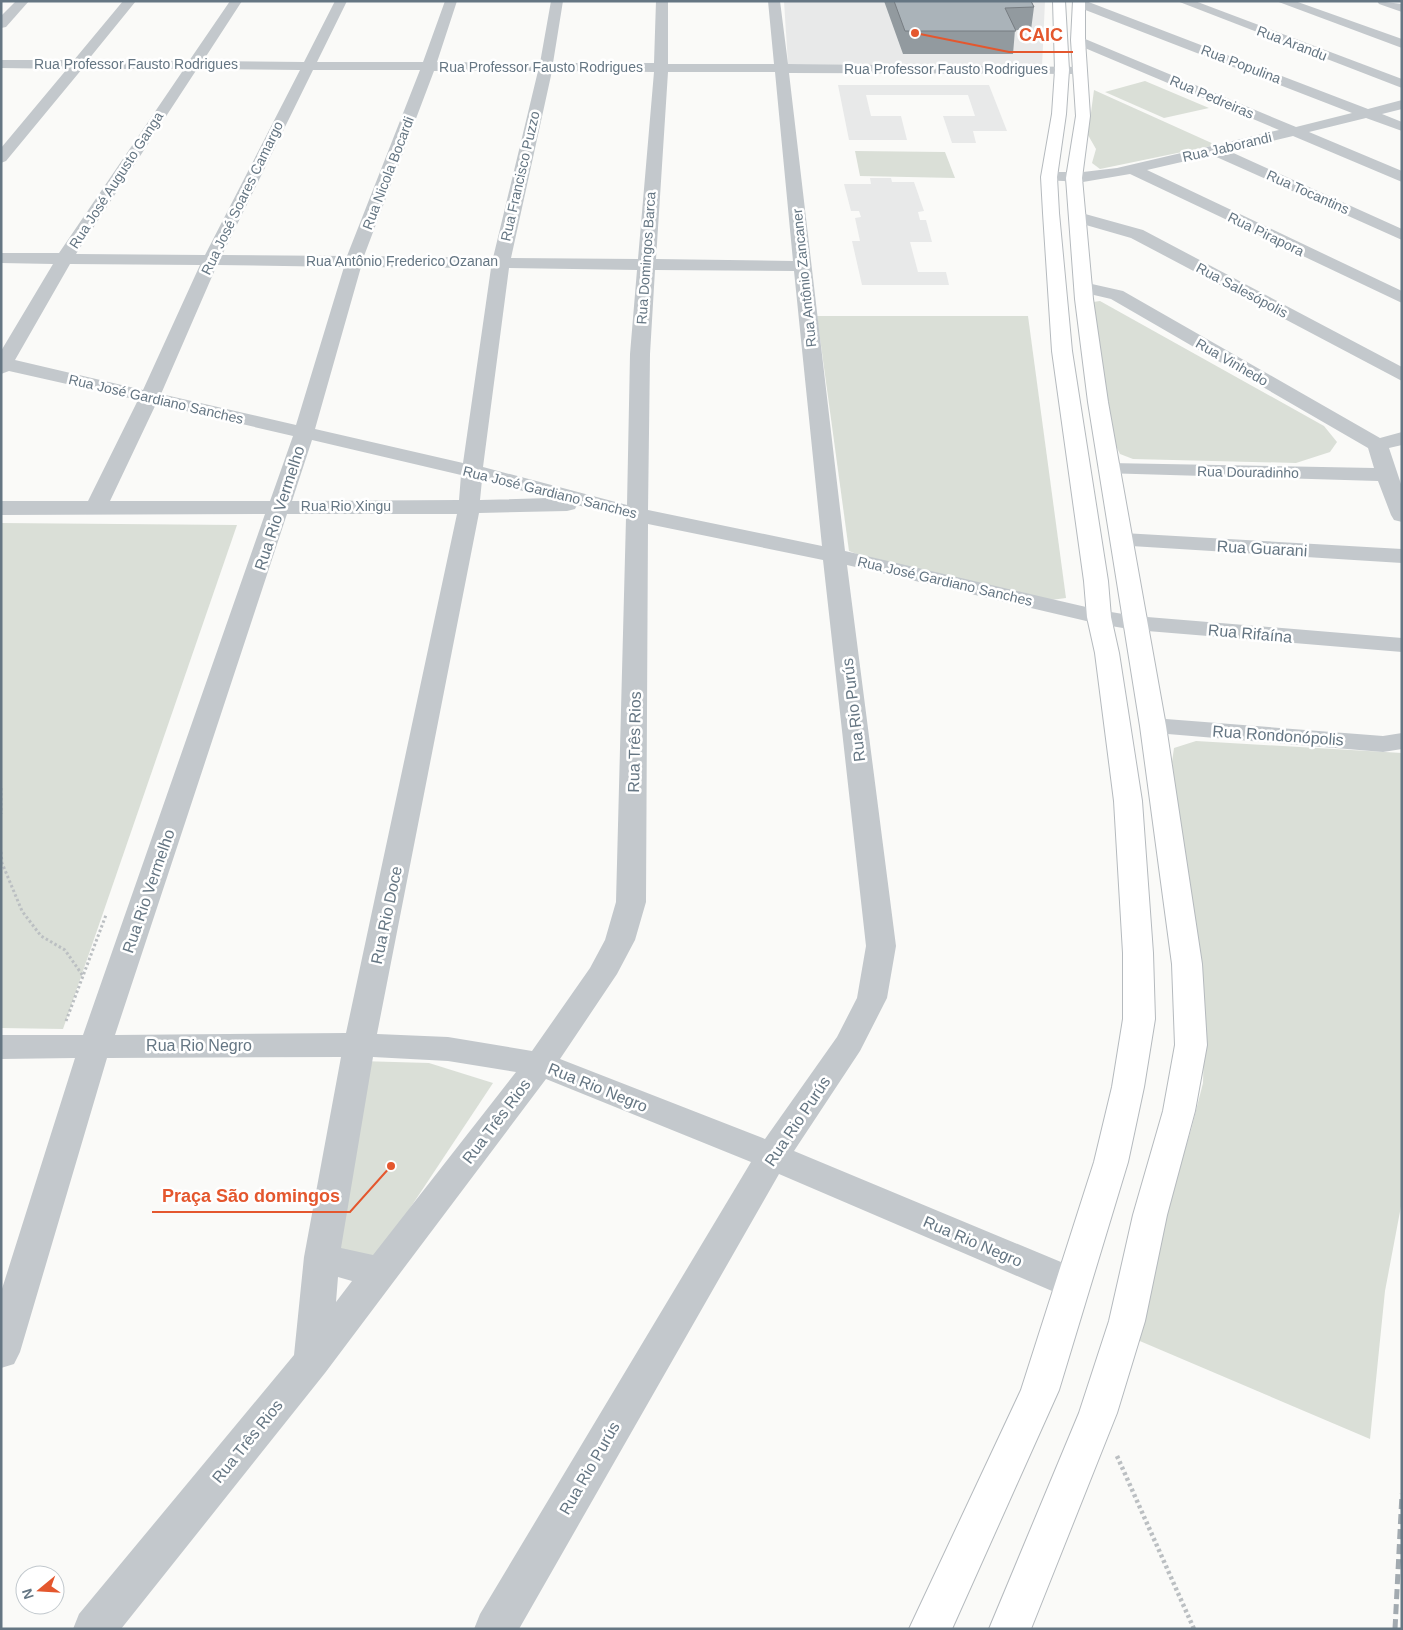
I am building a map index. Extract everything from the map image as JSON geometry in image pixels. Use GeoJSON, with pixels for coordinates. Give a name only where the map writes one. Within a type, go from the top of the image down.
{"type":"FeatureCollection","features":[{"type":"Feature","properties":{"kind":"main road"},"geometry":{"type":"LineString","coordinates":[[930,1629],[1040,1390],[1111,1162],[1128,1087],[1139,1019],[1138,952],[1128,801],[1107,653],[1099,617],[1096,581],[1062,351],[1062,178],[1059,114],[1078,40],[1072,2]]}},
{"type":"Feature","properties":{"kind":"main road"},"geometry":{"type":"LineString","coordinates":[[1071,70],[1072,2]]}},
{"type":"Feature","properties":{"kind":"main road"},"geometry":{"type":"LineString","coordinates":[[1010,1629],[1066,1496],[1098,1413],[1126,1321],[1150,1215],[1179,1111],[1191,1045],[1187,964],[1153,726],[1090,353],[1078,217],[1062,178]]}},
{"type":"Feature","properties":{"kind":"main road"},"geometry":{"type":"LineString","coordinates":[[1062,351],[1090,353]]}},
{"type":"Feature","properties":{"kind":"street"},"geometry":{"type":"LineString","coordinates":[[1,24],[23,1]]}},
{"type":"Feature","properties":{"kind":"street"},"geometry":{"type":"LineString","coordinates":[[1,158],[130,1]]}},
{"type":"Feature","properties":{"kind":"street","name":"Rua José Augusto Ganga"},"geometry":{"type":"LineString","coordinates":[[2,365],[64,258],[192,64],[236,1]]}},
{"type":"Feature","properties":{"kind":"street","name":"Rua José Soares Camargo"},"geometry":{"type":"LineString","coordinates":[[96,507],[149,398],[211,260],[341,1]]}},
{"type":"Feature","properties":{"kind":"street","name":"Rua Nicola Bocardi"},"geometry":{"type":"LineString","coordinates":[[304,433],[354,261],[429,66],[451,1]]}},
{"type":"Feature","properties":{"kind":"street","name":"Rua Francisco Puzzo"},"geometry":{"type":"LineString","coordinates":[[472,471],[501,262],[546,66],[557,1]]}},
{"type":"Feature","properties":{"kind":"street","name":"Rua Domingos Barca"},"geometry":{"type":"LineString","coordinates":[[639,515],[638,428],[645,264],[661,68],[662,1]]}},
{"type":"Feature","properties":{"kind":"street","name":"Rua Antônio Zancaner"},"geometry":{"type":"LineString","coordinates":[[774,1],[834,555]]}},
{"type":"Feature","properties":{"kind":"street","name":"Rua Arandu"},"geometry":{"type":"LineString","coordinates":[[1183,1],[1402,84]]}},
{"type":"Feature","properties":{"kind":"street"},"geometry":{"type":"LineString","coordinates":[[1282,1],[1402,44]]}},
{"type":"Feature","properties":{"kind":"street"},"geometry":{"type":"LineString","coordinates":[[1383,1],[1402,8]]}},
{"type":"Feature","properties":{"kind":"street","name":"Rua Populina"},"geometry":{"type":"LineString","coordinates":[[1072,2],[1402,127]]}},
{"type":"Feature","properties":{"kind":"street","name":"Rua Pedreiras"},"geometry":{"type":"LineString","coordinates":[[1078,40],[1402,178]]}},
{"type":"Feature","properties":{"kind":"street","name":"Rua Professor Fausto Rodrigues"},"geometry":{"type":"LineString","coordinates":[[1,64],[1071,70]]}},
{"type":"Feature","properties":{"kind":"street","name":"Rua Jaborandi"},"geometry":{"type":"LineString","coordinates":[[1062,178],[1131,169],[1294,132],[1402,104]]}},
{"type":"Feature","properties":{"kind":"street","name":"Rua Tocantins"},"geometry":{"type":"LineString","coordinates":[[1214,150],[1402,234]]}},
{"type":"Feature","properties":{"kind":"street","name":"Rua Pirapora"},"geometry":{"type":"LineString","coordinates":[[1131,169],[1402,298]]}},
{"type":"Feature","properties":{"kind":"street","name":"Rua Salesópolis"},"geometry":{"type":"LineString","coordinates":[[1078,217],[1137,234],[1402,375]]}},
{"type":"Feature","properties":{"kind":"street","name":"Rua Antônio Frederico Ozanan"},"geometry":{"type":"LineString","coordinates":[[1,258],[804,266]]}},
{"type":"Feature","properties":{"kind":"street","name":"Rua Vinhedo"},"geometry":{"type":"LineString","coordinates":[[1083,287],[1117,295],[1378,445]]}},
{"type":"Feature","properties":{"kind":"street","name":"Rua José Gardiano Sanches"},"geometry":{"type":"LineString","coordinates":[[2,365],[472,471],[600,503],[639,515],[834,555],[1099,617]]}},
{"type":"Feature","properties":{"kind":"street","name":"Rua Rio Vermelho"},"geometry":{"type":"LineString","coordinates":[[1,1352],[95,1046],[304,433]]}},
{"type":"Feature","properties":{"kind":"street"},"geometry":{"type":"LineString","coordinates":[[1402,438],[1378,445],[1386,475],[1402,515]]}},
{"type":"Feature","properties":{"kind":"street","name":"Rua Douradinho"},"geometry":{"type":"LineString","coordinates":[[1109,469],[1386,475]]}},
{"type":"Feature","properties":{"kind":"street","name":"Rua Rio Doce"},"geometry":{"type":"LineString","coordinates":[[312,1361],[322,1256],[359,1045],[469,507],[472,471]]}},
{"type":"Feature","properties":{"kind":"street","name":"Rua Rio Xingu"},"geometry":{"type":"LineString","coordinates":[[1,508],[469,507],[600,503]]}},
{"type":"Feature","properties":{"kind":"street","name":"Rua Três Rios"},"geometry":{"type":"LineString","coordinates":[[94,1629],[312,1361],[540,1064],[602,974],[620,940],[631,902],[639,515]]}},
{"type":"Feature","properties":{"kind":"street","name":"Rua Guarani"},"geometry":{"type":"LineString","coordinates":[[1123,540],[1402,556]]}},
{"type":"Feature","properties":{"kind":"street","name":"Rua Rio Purús"},"geometry":{"type":"LineString","coordinates":[[494,1629],[772,1156],[849,1043],[872,998],[881,946],[834,555]]}},
{"type":"Feature","properties":{"kind":"street","name":"Rua Rifaína"},"geometry":{"type":"LineString","coordinates":[[1099,617],[1135,624],[1402,646]]}},
{"type":"Feature","properties":{"kind":"street","name":"Rua Rondonópolis"},"geometry":{"type":"LineString","coordinates":[[1153,726],[1383,744],[1402,741]]}},
{"type":"Feature","properties":{"kind":"street","name":"Rua Rio Negro"},"geometry":{"type":"LineString","coordinates":[[1,1047],[359,1045],[448,1049],[540,1064],[772,1156],[1072,1283]]}},
{"type":"Feature","properties":{"kind":"street"},"geometry":{"type":"LineString","coordinates":[[322,1256],[358,1268],[381,1271]]}},
{"type":"Feature","properties":{"kind":"path"},"geometry":{"type":"LineString","coordinates":[[1,788],[1,814]]}},
{"type":"Feature","properties":{"kind":"path"},"geometry":{"type":"LineString","coordinates":[[1,852],[2,864],[22,911],[41,936],[65,950],[83,976]]}},
{"type":"Feature","properties":{"kind":"path"},"geometry":{"type":"LineString","coordinates":[[63,1029],[107,912]]}},
{"type":"Feature","properties":{"kind":"path"},"geometry":{"type":"LineString","coordinates":[[1098,1413],[1194,1629]]}},
{"type":"Feature","properties":{"kind":"shaded area"},"geometry":{"type":"Polygon","coordinates":[[[784,1],[1045,1],[1042,67],[788,64],[784,1]]]}},
{"type":"Feature","properties":{"kind":"shaded area"},"geometry":{"type":"Polygon","coordinates":[[[1145,81],[1209,108],[1164,118],[1105,92],[1145,81]]]}},
{"type":"Feature","properties":{"kind":"shaded area"},"geometry":{"type":"Polygon","coordinates":[[[838,85],[989,85],[1007,131],[973,131],[976,143],[952,143],[943,116],[975,116],[968,95],[866,95],[871,116],[901,116],[907,140],[849,140],[838,85]]]}},
{"type":"Feature","properties":{"kind":"shaded area"},"geometry":{"type":"Polygon","coordinates":[[[1094,90],[1216,145],[1100,169],[1092,163],[1096,149],[1088,135],[1094,90]]]}},
{"type":"Feature","properties":{"kind":"shaded area"},"geometry":{"type":"Polygon","coordinates":[[[855,151],[945,152],[955,178],[860,176],[855,151]]]}},
{"type":"Feature","properties":{"kind":"shaded area"},"geometry":{"type":"Polygon","coordinates":[[[870,178],[891,178],[892,182],[914,182],[924,211],[918,212],[920,220],[926,220],[932,242],[910,242],[918,272],[946,272],[949,285],[862,285],[852,241],[860,241],[855,218],[861,217],[859,211],[851,211],[844,184],[871,184],[870,178]]]}},
{"type":"Feature","properties":{"kind":"shaded area"},"geometry":{"type":"Polygon","coordinates":[[[1100,301],[1324,426],[1337,442],[1330,452],[1296,463],[1133,459],[1120,454],[1116,446],[1092,307],[1093,302],[1100,301]]]}},
{"type":"Feature","properties":{"kind":"shaded area"},"geometry":{"type":"Polygon","coordinates":[[[817,316],[1028,316],[1066,598],[1051,600],[872,560],[849,551],[817,316]]]}},
{"type":"Feature","properties":{"kind":"shaded area"},"geometry":{"type":"Polygon","coordinates":[[[1,523],[237,525],[63,1029],[1,1028],[1,523]]]}},
{"type":"Feature","properties":{"kind":"shaded area"},"geometry":{"type":"Polygon","coordinates":[[[1196,741],[1402,753],[1402,1201],[1385,1291],[1370,1439],[1128,1336],[1191,1130],[1203,1083],[1205,1010],[1172,762],[1174,748],[1196,741]]]}},
{"type":"Feature","properties":{"kind":"shaded area"},"geometry":{"type":"Polygon","coordinates":[[[360,1061],[429,1063],[493,1083],[375,1261],[333,1250],[360,1061]]]}},
{"type":"Feature","properties":{"kind":"building"},"geometry":{"type":"Polygon","coordinates":[[[894,1],[1031,1],[1034,7],[1005,8],[1016,31],[905,31],[894,1]]]}},
{"type":"Feature","properties":{"kind":"railway"},"geometry":{"type":"LineString","coordinates":[[1395,1629],[1402,1494]]}},
{"type":"Feature","properties":{"kind":"place","name":"CAIC"},"geometry":{"type":"Point","coordinates":[915,33]}},
{"type":"Feature","properties":{"kind":"place","name":"Praça São domingos"},"geometry":{"type":"Point","coordinates":[391,1166]}}]}
